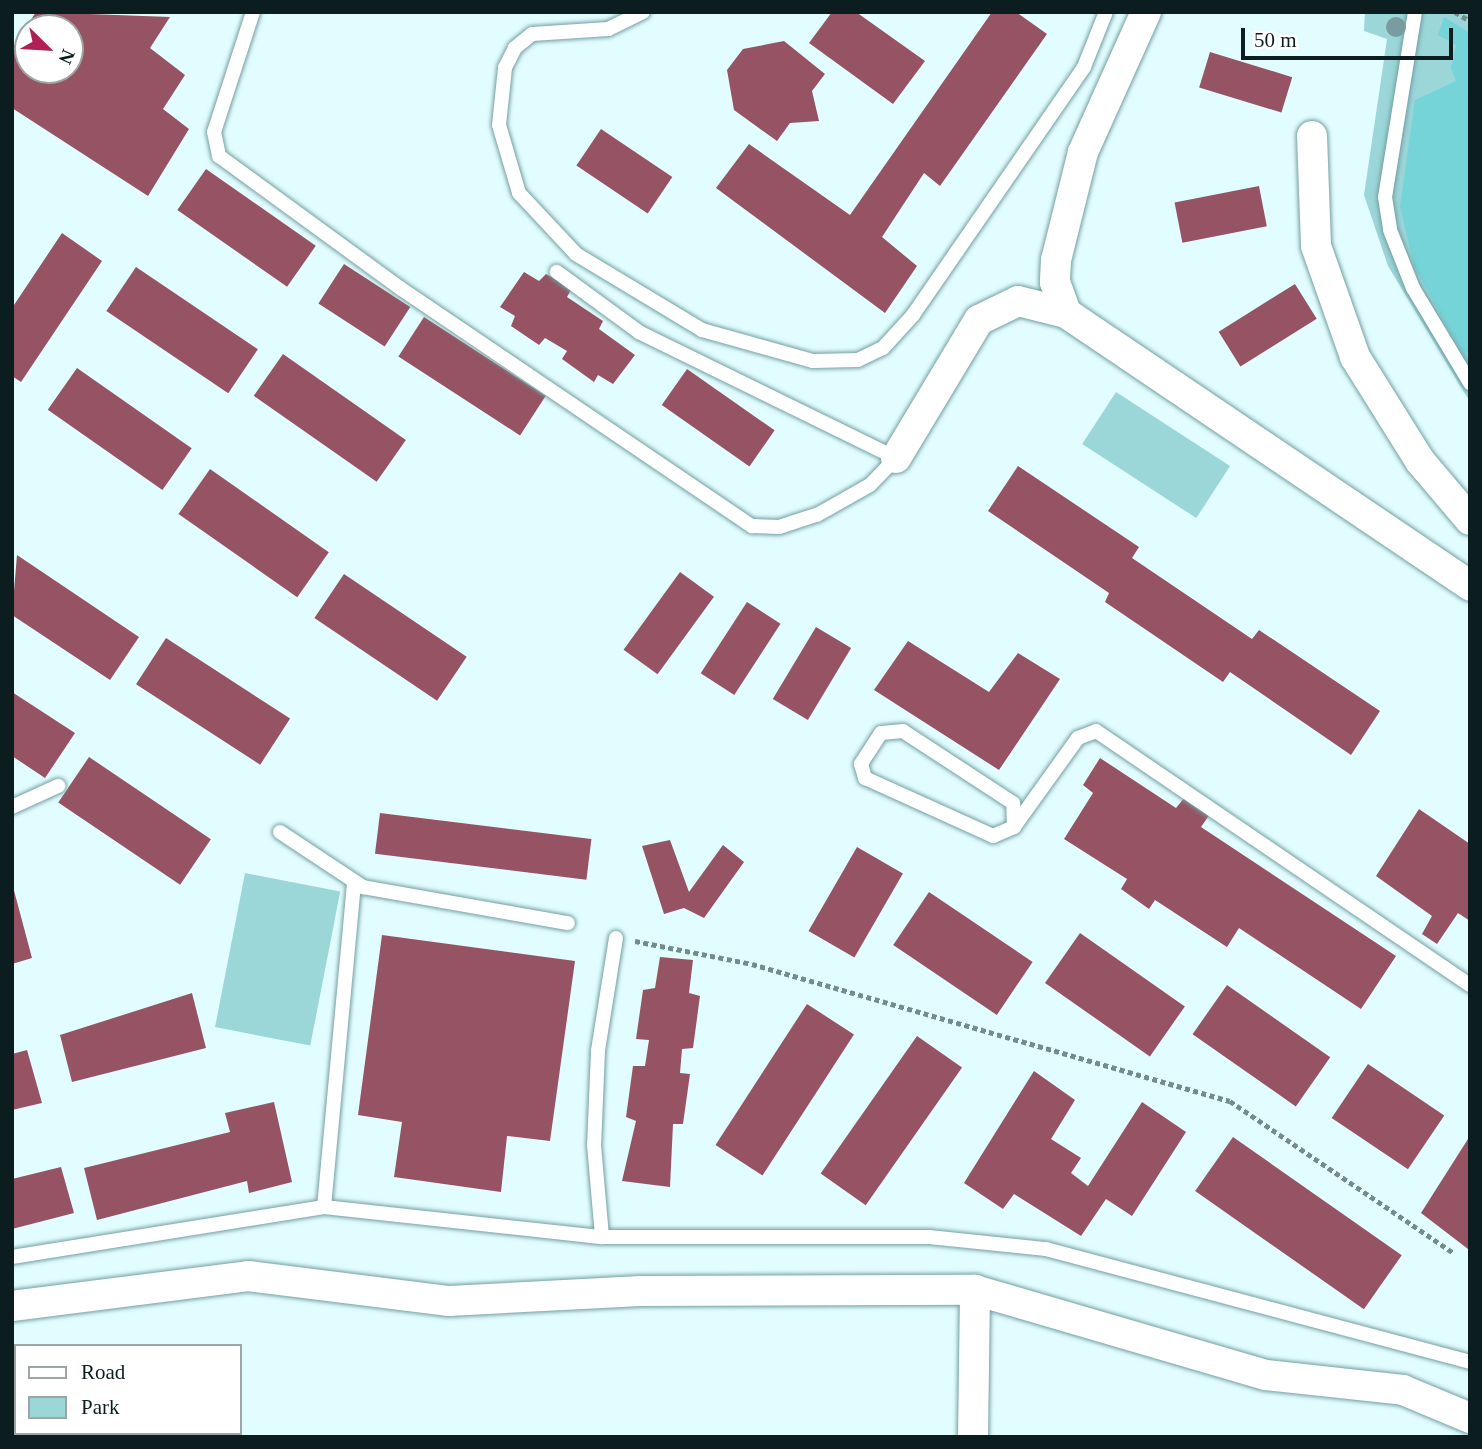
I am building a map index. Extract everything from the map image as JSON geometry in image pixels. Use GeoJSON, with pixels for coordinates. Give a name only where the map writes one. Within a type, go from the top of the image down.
{"type":"FeatureCollection","features":[{"type":"Feature","properties":{"kind":"street"},"geometry":{"type":"LineString","coordinates":[[1066,313],[1055,282],[1056,260],[1083,152],[1146,12]]}},
{"type":"Feature","properties":{"kind":"street"},"geometry":{"type":"LineString","coordinates":[[1312,136],[1316,246],[1355,357],[1420,461],[1470,520]]}},
{"type":"Feature","properties":{"kind":"street"},"geometry":{"type":"LineString","coordinates":[[896,458],[979,320],[1018,301],[1066,313],[1470,586]]}},
{"type":"Feature","properties":{"kind":"street"},"geometry":{"type":"LineString","coordinates":[[12,1306],[248,1276],[449,1301],[641,1291],[975,1290],[1266,1375],[1403,1390],[1470,1418]]}},
{"type":"Feature","properties":{"kind":"street"},"geometry":{"type":"LineString","coordinates":[[974,1437],[975,1290]]}},
{"type":"Feature","properties":{"kind":"lane"},"geometry":{"type":"LineString","coordinates":[[253,12],[214,132],[219,156],[400,288],[752,526],[779,527],[817,515],[870,485],[896,458],[639,332],[557,272]]}},
{"type":"Feature","properties":{"kind":"lane"},"geometry":{"type":"LineString","coordinates":[[643,12],[608,29],[532,34],[515,48],[505,68],[499,125],[519,193],[576,254],[702,330],[813,361],[858,360],[883,348],[913,314],[1084,67],[1106,12]]}},
{"type":"Feature","properties":{"kind":"lane"},"geometry":{"type":"LineString","coordinates":[[1415,12],[1385,197],[1390,230],[1413,288],[1470,383]]}},
{"type":"Feature","properties":{"kind":"lane"},"geometry":{"type":"LineString","coordinates":[[1014,827],[1013,803],[902,731],[881,733],[861,764],[865,778],[993,836],[1014,827],[1078,738],[1096,731],[1470,985]]}},
{"type":"Feature","properties":{"kind":"lane"},"geometry":{"type":"LineString","coordinates":[[12,807],[58,786]]}},
{"type":"Feature","properties":{"kind":"lane"},"geometry":{"type":"LineString","coordinates":[[280,832],[354,882],[568,923]]}},
{"type":"Feature","properties":{"kind":"lane"},"geometry":{"type":"LineString","coordinates":[[324,1207],[354,882]]}},
{"type":"Feature","properties":{"kind":"lane"},"geometry":{"type":"LineString","coordinates":[[602,1237],[594,1145],[598,1051],[616,938]]}},
{"type":"Feature","properties":{"kind":"lane"},"geometry":{"type":"LineString","coordinates":[[12,1256],[324,1207],[602,1237],[929,1237],[1046,1249],[1470,1362]]}},
{"type":"Feature","properties":{"kind":"path"},"geometry":{"type":"LineString","coordinates":[[1455,12],[1470,21]]}},
{"type":"Feature","properties":{"kind":"path"},"geometry":{"type":"LineString","coordinates":[[616,938],[751,964],[1230,1101],[1454,1253]]}},
{"type":"Feature","properties":{"kind":"green space"},"geometry":{"type":"Polygon","coordinates":[[[1365,12],[1470,12],[1470,402],[1388,266],[1364,195],[1387,39],[1364,31],[1365,12]]]}},
{"type":"Feature","properties":{"kind":"green space"},"geometry":{"type":"Polygon","coordinates":[[[1116,392],[1230,466],[1196,518],[1082,444],[1116,392]]]}},
{"type":"Feature","properties":{"kind":"green space"},"geometry":{"type":"Polygon","coordinates":[[[245,873],[340,892],[310,1046],[215,1027],[245,873]]]}},
{"type":"Feature","properties":{"kind":"shaded area"},"geometry":{"type":"Polygon","coordinates":[[[1444,17],[1470,33],[1470,368],[1414,266],[1400,206],[1415,100],[1456,81],[1451,68],[1456,45],[1438,35],[1444,17]]]}},
{"type":"Feature","properties":{"kind":"building"},"geometry":{"type":"Polygon","coordinates":[[[36,12],[170,17],[150,48],[185,75],[163,109],[189,129],[148,196],[12,108],[14,46],[14,84],[84,84],[84,14],[35,14],[36,12]]]}},
{"type":"Feature","properties":{"kind":"building"},"geometry":{"type":"Polygon","coordinates":[[[832,12],[856,12],[925,61],[893,104],[809,43],[832,12]]]}},
{"type":"Feature","properties":{"kind":"building"},"geometry":{"type":"Polygon","coordinates":[[[992,12],[1016,12],[1047,34],[940,186],[924,173],[882,237],[917,266],[885,313],[716,188],[749,144],[850,215],[992,12]]]}},
{"type":"Feature","properties":{"kind":"building"},"geometry":{"type":"Polygon","coordinates":[[[784,41],[825,74],[812,91],[819,121],[790,123],[777,141],[734,110],[727,70],[743,49],[784,41]]]}},
{"type":"Feature","properties":{"kind":"building"},"geometry":{"type":"Polygon","coordinates":[[[1210,52],[1292,77],[1281,113],[1199,87],[1210,52]]]}},
{"type":"Feature","properties":{"kind":"building"},"geometry":{"type":"Polygon","coordinates":[[[601,129],[672,177],[648,214],[576,165],[601,129]]]}},
{"type":"Feature","properties":{"kind":"building"},"geometry":{"type":"Polygon","coordinates":[[[206,169],[316,246],[287,287],[177,210],[206,169]]]}},
{"type":"Feature","properties":{"kind":"building"},"geometry":{"type":"Polygon","coordinates":[[[1259,186],[1267,226],[1182,243],[1175,202],[1259,186]]]}},
{"type":"Feature","properties":{"kind":"building"},"geometry":{"type":"Polygon","coordinates":[[[62,233],[102,261],[21,382],[12,376],[12,308],[62,233]]]}},
{"type":"Feature","properties":{"kind":"building"},"geometry":{"type":"Polygon","coordinates":[[[344,264],[410,307],[385,346],[318,303],[344,264]]]}},
{"type":"Feature","properties":{"kind":"building"},"geometry":{"type":"Polygon","coordinates":[[[136,267],[258,349],[228,393],[106,311],[136,267]]]}},
{"type":"Feature","properties":{"kind":"building"},"geometry":{"type":"Polygon","coordinates":[[[524,272],[539,281],[546,274],[572,288],[567,297],[603,321],[599,329],[635,355],[613,384],[598,375],[594,382],[562,359],[567,351],[545,338],[539,345],[511,326],[515,316],[500,307],[524,272]]]}},
{"type":"Feature","properties":{"kind":"building"},"geometry":{"type":"Polygon","coordinates":[[[1295,284],[1317,319],[1240,366],[1219,332],[1295,284]]]}},
{"type":"Feature","properties":{"kind":"building"},"geometry":{"type":"Polygon","coordinates":[[[424,317],[546,396],[520,435],[398,356],[424,317]]]}},
{"type":"Feature","properties":{"kind":"building"},"geometry":{"type":"Polygon","coordinates":[[[283,354],[406,440],[377,482],[254,396],[283,354]]]}},
{"type":"Feature","properties":{"kind":"building"},"geometry":{"type":"Polygon","coordinates":[[[77,368],[192,448],[162,490],[48,410],[77,368]]]}},
{"type":"Feature","properties":{"kind":"building"},"geometry":{"type":"Polygon","coordinates":[[[687,369],[775,430],[749,466],[662,405],[687,369]]]}},
{"type":"Feature","properties":{"kind":"building"},"geometry":{"type":"Polygon","coordinates":[[[1018,466],[1139,547],[1132,558],[1252,639],[1259,630],[1380,711],[1351,755],[1230,672],[1223,682],[1105,602],[1109,593],[988,511],[1018,466]]]}},
{"type":"Feature","properties":{"kind":"building"},"geometry":{"type":"Polygon","coordinates":[[[210,469],[329,552],[297,597],[178,514],[210,469]]]}},
{"type":"Feature","properties":{"kind":"building"},"geometry":{"type":"Polygon","coordinates":[[[17,555],[139,637],[110,680],[12,615],[17,555]]]}},
{"type":"Feature","properties":{"kind":"building"},"geometry":{"type":"Polygon","coordinates":[[[680,572],[714,597],[658,674],[624,650],[680,572]]]}},
{"type":"Feature","properties":{"kind":"building"},"geometry":{"type":"Polygon","coordinates":[[[344,574],[467,657],[437,701],[314,618],[344,574]]]}},
{"type":"Feature","properties":{"kind":"building"},"geometry":{"type":"Polygon","coordinates":[[[747,602],[781,624],[734,695],[701,673],[747,602]]]}},
{"type":"Feature","properties":{"kind":"building"},"geometry":{"type":"Polygon","coordinates":[[[816,627],[851,648],[808,720],[773,699],[816,627]]]}},
{"type":"Feature","properties":{"kind":"building"},"geometry":{"type":"Polygon","coordinates":[[[166,638],[290,719],[260,765],[136,684],[166,638]]]}},
{"type":"Feature","properties":{"kind":"building"},"geometry":{"type":"Polygon","coordinates":[[[908,641],[989,692],[1018,653],[1060,679],[999,770],[874,690],[908,641]]]}},
{"type":"Feature","properties":{"kind":"building"},"geometry":{"type":"Polygon","coordinates":[[[12,692],[75,733],[45,778],[12,756],[12,692]]]}},
{"type":"Feature","properties":{"kind":"building"},"geometry":{"type":"Polygon","coordinates":[[[89,757],[211,839],[180,885],[58,803],[89,757]]]}},
{"type":"Feature","properties":{"kind":"building"},"geometry":{"type":"Polygon","coordinates":[[[1100,758],[1176,808],[1185,797],[1210,814],[1201,827],[1396,956],[1361,1009],[1239,928],[1227,947],[1155,900],[1149,909],[1121,889],[1127,879],[1064,839],[1093,793],[1083,785],[1100,758]]]}},
{"type":"Feature","properties":{"kind":"building"},"geometry":{"type":"Polygon","coordinates":[[[1419,809],[1470,844],[1470,921],[1458,913],[1437,944],[1422,934],[1432,916],[1376,876],[1419,809]]]}},
{"type":"Feature","properties":{"kind":"building"},"geometry":{"type":"Polygon","coordinates":[[[380,813],[591,839],[586,880],[375,854],[380,813]]]}},
{"type":"Feature","properties":{"kind":"building"},"geometry":{"type":"Polygon","coordinates":[[[670,840],[689,892],[723,845],[744,862],[704,918],[684,908],[664,914],[642,846],[670,840]]]}},
{"type":"Feature","properties":{"kind":"building"},"geometry":{"type":"Polygon","coordinates":[[[857,847],[903,874],[854,958],[808,931],[857,847]]]}},
{"type":"Feature","properties":{"kind":"building"},"geometry":{"type":"Polygon","coordinates":[[[12,883],[32,958],[12,964],[12,883]]]}},
{"type":"Feature","properties":{"kind":"building"},"geometry":{"type":"Polygon","coordinates":[[[929,892],[1033,962],[997,1015],[893,945],[929,892]]]}},
{"type":"Feature","properties":{"kind":"building"},"geometry":{"type":"Polygon","coordinates":[[[1080,933],[1185,1006],[1150,1056],[1045,983],[1080,933]]]}},
{"type":"Feature","properties":{"kind":"building"},"geometry":{"type":"Polygon","coordinates":[[[382,935],[575,961],[550,1141],[507,1136],[501,1192],[394,1177],[402,1122],[358,1115],[382,935]]]}},
{"type":"Feature","properties":{"kind":"building"},"geometry":{"type":"Polygon","coordinates":[[[660,957],[693,960],[689,993],[700,996],[693,1048],[682,1049],[680,1073],[690,1074],[683,1124],[673,1124],[670,1187],[622,1181],[636,1121],[626,1117],[633,1066],[645,1066],[649,1040],[636,1039],[643,990],[655,988],[660,957]]]}},
{"type":"Feature","properties":{"kind":"building"},"geometry":{"type":"Polygon","coordinates":[[[1227,985],[1330,1057],[1296,1106],[1193,1034],[1227,985]]]}},
{"type":"Feature","properties":{"kind":"building"},"geometry":{"type":"Polygon","coordinates":[[[192,993],[206,1048],[72,1082],[60,1035],[192,993]]]}},
{"type":"Feature","properties":{"kind":"building"},"geometry":{"type":"Polygon","coordinates":[[[807,1004],[854,1034],[762,1175],[716,1145],[807,1004]]]}},
{"type":"Feature","properties":{"kind":"building"},"geometry":{"type":"Polygon","coordinates":[[[917,1036],[962,1068],[866,1205],[821,1174],[917,1036]]]}},
{"type":"Feature","properties":{"kind":"building"},"geometry":{"type":"Polygon","coordinates":[[[27,1050],[42,1103],[12,1110],[12,1054],[27,1050]]]}},
{"type":"Feature","properties":{"kind":"building"},"geometry":{"type":"Polygon","coordinates":[[[1368,1064],[1444,1115],[1408,1169],[1332,1118],[1368,1064]]]}},
{"type":"Feature","properties":{"kind":"building"},"geometry":{"type":"Polygon","coordinates":[[[1034,1071],[1075,1100],[1051,1139],[1081,1158],[1071,1173],[1088,1186],[1142,1102],[1186,1132],[1132,1216],[1106,1199],[1081,1236],[1014,1194],[1003,1209],[964,1183],[1034,1071]]]}},
{"type":"Feature","properties":{"kind":"building"},"geometry":{"type":"Polygon","coordinates":[[[274,1102],[292,1182],[249,1193],[247,1181],[97,1220],[84,1168],[230,1132],[225,1113],[274,1102]]]}},
{"type":"Feature","properties":{"kind":"building"},"geometry":{"type":"Polygon","coordinates":[[[1233,1137],[1402,1255],[1364,1309],[1195,1191],[1233,1137]]]}},
{"type":"Feature","properties":{"kind":"building"},"geometry":{"type":"Polygon","coordinates":[[[1468,1139],[1470,1141],[1468,1249],[1421,1213],[1468,1139]]]}},
{"type":"Feature","properties":{"kind":"building"},"geometry":{"type":"Polygon","coordinates":[[[61,1167],[74,1213],[12,1229],[12,1179],[61,1167]]]}}]}
